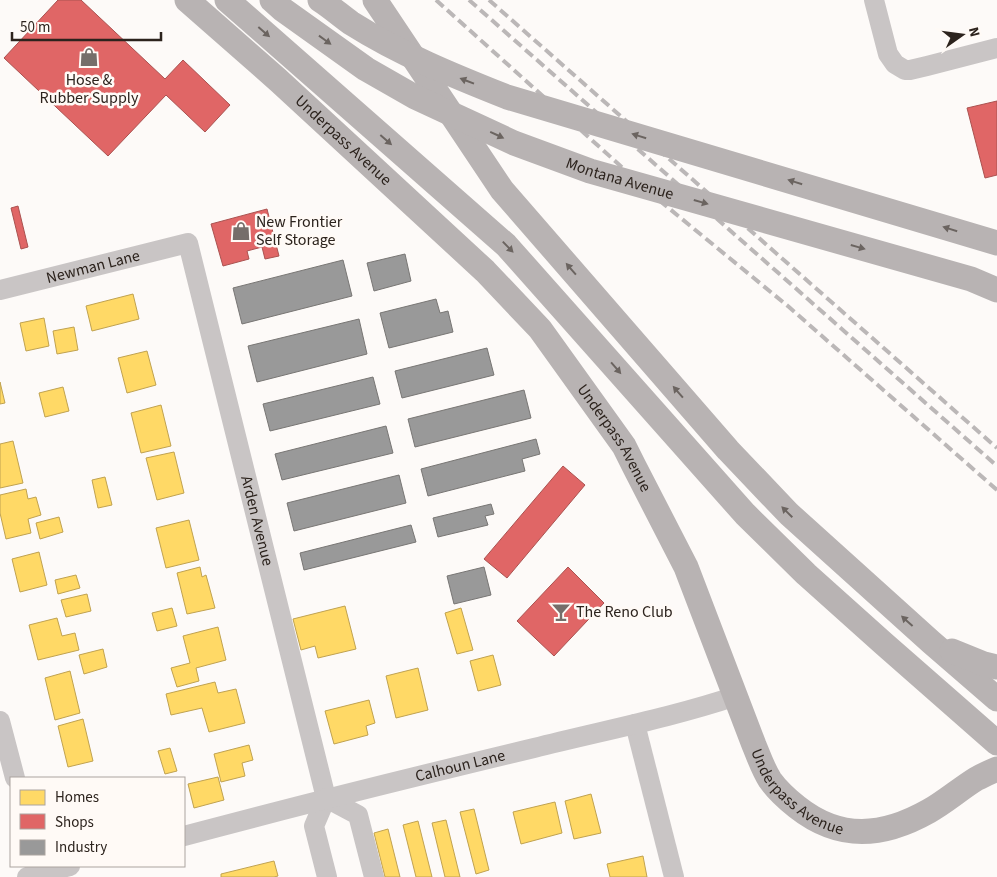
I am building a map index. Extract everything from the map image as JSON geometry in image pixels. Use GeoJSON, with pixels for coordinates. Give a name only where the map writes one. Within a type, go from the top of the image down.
{"type":"FeatureCollection","features":[{"type":"Feature","properties":{"kind":"main road","name":"Underpass Avenue"},"geometry":{"type":"LineString","coordinates":[[187,0],[278,80],[450,238],[485,271],[540,329],[627,453],[686,567],[754,745],[770,779],[787,799],[805,813],[838,829],[862,832],[892,828],[930,811],[987,774],[997,748]]}},
{"type":"Feature","properties":{"kind":"main road"},"geometry":{"type":"LineString","coordinates":[[228,0],[506,245],[745,514],[813,580],[997,743]]}},
{"type":"Feature","properties":{"kind":"main road","name":"Montana Avenue"},"geometry":{"type":"LineString","coordinates":[[272,0],[366,69],[414,97],[514,143],[590,171],[971,279],[997,290]]}},
{"type":"Feature","properties":{"kind":"main road"},"geometry":{"type":"LineString","coordinates":[[320,0],[351,22],[390,45],[459,78],[507,97],[997,243]]}},
{"type":"Feature","properties":{"kind":"main road"},"geometry":{"type":"LineString","coordinates":[[375,0],[502,190],[728,450],[789,514],[997,699]]}},
{"type":"Feature","properties":{"kind":"main road"},"geometry":{"type":"LineString","coordinates":[[931,642],[984,664],[997,667]]}},
{"type":"Feature","properties":{"kind":"street"},"geometry":{"type":"LineString","coordinates":[[874,0],[888,54],[895,64],[905,70],[997,48]]}},
{"type":"Feature","properties":{"kind":"street","name":"Newman Lane"},"geometry":{"type":"LineString","coordinates":[[0,290],[188,243]]}},
{"type":"Feature","properties":{"kind":"street","name":"Arden Avenue"},"geometry":{"type":"LineString","coordinates":[[188,243],[326,798]]}},
{"type":"Feature","properties":{"kind":"street","name":"Calhoun Lane"},"geometry":{"type":"LineString","coordinates":[[185,836],[326,798],[635,724],[736,696]]}},
{"type":"Feature","properties":{"kind":"street"},"geometry":{"type":"LineString","coordinates":[[0,722],[15,777]]}},
{"type":"Feature","properties":{"kind":"street"},"geometry":{"type":"LineString","coordinates":[[635,724],[674,877]]}},
{"type":"Feature","properties":{"kind":"street"},"geometry":{"type":"LineString","coordinates":[[327,877],[314,826],[326,798],[358,815],[374,877]]}},
{"type":"Feature","properties":{"kind":"street"},"geometry":{"type":"LineString","coordinates":[[34,872],[64,867]]}},
{"type":"Feature","properties":{"kind":"building: Homes"},"geometry":{"type":"Polygon","coordinates":[[[133,294],[139,319],[92,331],[86,306],[133,294]]]}},
{"type":"Feature","properties":{"kind":"building: Homes"},"geometry":{"type":"Polygon","coordinates":[[[44,318],[49,346],[26,351],[20,323],[44,318]]]}},
{"type":"Feature","properties":{"kind":"building: Homes"},"geometry":{"type":"Polygon","coordinates":[[[74,327],[78,350],[57,354],[53,331],[74,327]]]}},
{"type":"Feature","properties":{"kind":"building: Homes"},"geometry":{"type":"Polygon","coordinates":[[[147,351],[156,385],[127,393],[118,358],[147,351]]]}},
{"type":"Feature","properties":{"kind":"building: Homes"},"geometry":{"type":"Polygon","coordinates":[[[0,382],[5,403],[0,404],[0,382]]]}},
{"type":"Feature","properties":{"kind":"building: Homes"},"geometry":{"type":"Polygon","coordinates":[[[63,387],[69,411],[45,417],[39,393],[63,387]]]}},
{"type":"Feature","properties":{"kind":"building: Homes"},"geometry":{"type":"Polygon","coordinates":[[[161,405],[171,446],[141,453],[131,413],[161,405]]]}},
{"type":"Feature","properties":{"kind":"building: Homes"},"geometry":{"type":"Polygon","coordinates":[[[13,441],[23,483],[0,488],[0,444],[13,441]]]}},
{"type":"Feature","properties":{"kind":"building: Homes"},"geometry":{"type":"Polygon","coordinates":[[[174,452],[184,493],[157,500],[146,458],[174,452]]]}},
{"type":"Feature","properties":{"kind":"building: Homes"},"geometry":{"type":"Polygon","coordinates":[[[105,477],[112,505],[98,508],[92,480],[105,477]]]}},
{"type":"Feature","properties":{"kind":"building: Homes"},"geometry":{"type":"Polygon","coordinates":[[[26,489],[28,499],[36,497],[41,515],[28,519],[31,533],[6,539],[0,513],[0,495],[26,489]]]}},
{"type":"Feature","properties":{"kind":"building: Homes"},"geometry":{"type":"Polygon","coordinates":[[[59,517],[63,532],[40,539],[36,523],[59,517]]]}},
{"type":"Feature","properties":{"kind":"building: Homes"},"geometry":{"type":"Polygon","coordinates":[[[189,520],[199,560],[166,568],[156,528],[189,520]]]}},
{"type":"Feature","properties":{"kind":"building: Homes"},"geometry":{"type":"Polygon","coordinates":[[[39,552],[47,585],[20,592],[12,559],[39,552]]]}},
{"type":"Feature","properties":{"kind":"building: Homes"},"geometry":{"type":"Polygon","coordinates":[[[200,567],[202,577],[206,575],[215,608],[187,614],[177,573],[200,567]]]}},
{"type":"Feature","properties":{"kind":"building: Homes"},"geometry":{"type":"Polygon","coordinates":[[[76,575],[80,588],[58,594],[55,580],[76,575]]]}},
{"type":"Feature","properties":{"kind":"building: Homes"},"geometry":{"type":"Polygon","coordinates":[[[87,594],[91,611],[66,617],[61,600],[87,594]]]}},
{"type":"Feature","properties":{"kind":"building: Homes"},"geometry":{"type":"Polygon","coordinates":[[[345,606],[356,649],[318,658],[315,646],[301,650],[293,619],[345,606]]]}},
{"type":"Feature","properties":{"kind":"building: Homes"},"geometry":{"type":"Polygon","coordinates":[[[172,608],[177,626],[157,631],[152,613],[172,608]]]}},
{"type":"Feature","properties":{"kind":"building: Homes"},"geometry":{"type":"Polygon","coordinates":[[[461,608],[473,650],[457,654],[445,613],[461,608]]]}},
{"type":"Feature","properties":{"kind":"building: Homes"},"geometry":{"type":"Polygon","coordinates":[[[57,618],[62,636],[75,633],[79,650],[38,660],[29,625],[57,618]]]}},
{"type":"Feature","properties":{"kind":"building: Homes"},"geometry":{"type":"Polygon","coordinates":[[[218,627],[226,660],[196,668],[199,681],[177,687],[171,668],[190,663],[183,636],[218,627]]]}},
{"type":"Feature","properties":{"kind":"building: Homes"},"geometry":{"type":"Polygon","coordinates":[[[103,649],[107,667],[84,674],[79,655],[103,649]]]}},
{"type":"Feature","properties":{"kind":"building: Homes"},"geometry":{"type":"Polygon","coordinates":[[[493,655],[501,685],[478,691],[470,661],[493,655]]]}},
{"type":"Feature","properties":{"kind":"building: Homes"},"geometry":{"type":"Polygon","coordinates":[[[418,668],[428,710],[396,718],[386,676],[418,668]]]}},
{"type":"Feature","properties":{"kind":"building: Homes"},"geometry":{"type":"Polygon","coordinates":[[[70,671],[80,713],[55,720],[45,678],[70,671]]]}},
{"type":"Feature","properties":{"kind":"building: Homes"},"geometry":{"type":"Polygon","coordinates":[[[215,682],[218,693],[236,689],[245,723],[209,732],[202,708],[171,715],[166,694],[215,682]]]}},
{"type":"Feature","properties":{"kind":"building: Homes"},"geometry":{"type":"Polygon","coordinates":[[[369,700],[375,723],[366,726],[368,735],[334,744],[325,711],[369,700]]]}},
{"type":"Feature","properties":{"kind":"building: Homes"},"geometry":{"type":"Polygon","coordinates":[[[83,719],[93,761],[68,767],[58,726],[83,719]]]}},
{"type":"Feature","properties":{"kind":"building: Homes"},"geometry":{"type":"Polygon","coordinates":[[[249,745],[253,760],[242,763],[245,776],[221,782],[214,754],[249,745]]]}},
{"type":"Feature","properties":{"kind":"building: Homes"},"geometry":{"type":"Polygon","coordinates":[[[170,748],[177,771],[165,774],[158,751],[170,748]]]}},
{"type":"Feature","properties":{"kind":"building: Homes"},"geometry":{"type":"Polygon","coordinates":[[[218,777],[224,800],[194,808],[188,784],[218,777]]]}},
{"type":"Feature","properties":{"kind":"building: Homes"},"geometry":{"type":"Polygon","coordinates":[[[591,794],[601,833],[574,839],[565,801],[591,794]]]}},
{"type":"Feature","properties":{"kind":"building: Homes"},"geometry":{"type":"Polygon","coordinates":[[[555,802],[562,833],[521,844],[513,812],[555,802]]]}},
{"type":"Feature","properties":{"kind":"building: Homes"},"geometry":{"type":"Polygon","coordinates":[[[474,809],[489,870],[476,874],[460,812],[474,809]]]}},
{"type":"Feature","properties":{"kind":"building: Homes"},"geometry":{"type":"Polygon","coordinates":[[[446,820],[460,877],[445,877],[432,823],[446,820]]]}},
{"type":"Feature","properties":{"kind":"building: Homes"},"geometry":{"type":"Polygon","coordinates":[[[418,821],[432,877],[416,877],[403,825],[418,821]]]}},
{"type":"Feature","properties":{"kind":"building: Homes"},"geometry":{"type":"Polygon","coordinates":[[[388,829],[400,877],[385,877],[374,833],[388,829]]]}},
{"type":"Feature","properties":{"kind":"building: Homes"},"geometry":{"type":"Polygon","coordinates":[[[643,856],[647,877],[610,877],[607,864],[643,856]]]}},
{"type":"Feature","properties":{"kind":"building: Homes"},"geometry":{"type":"Polygon","coordinates":[[[274,861],[278,876],[221,877],[221,874],[274,861]]]}},
{"type":"Feature","properties":{"kind":"building: Shops"},"geometry":{"type":"Polygon","coordinates":[[[58,0],[81,0],[165,79],[183,60],[230,105],[205,132],[166,95],[108,156],[4,58],[58,0]]]}},
{"type":"Feature","properties":{"kind":"building: Shops"},"geometry":{"type":"Polygon","coordinates":[[[997,101],[997,175],[985,178],[967,108],[997,101]]]}},
{"type":"Feature","properties":{"kind":"building: Shops"},"geometry":{"type":"Polygon","coordinates":[[[18,206],[28,247],[21,249],[11,208],[18,206]]]}},
{"type":"Feature","properties":{"kind":"building: Shops"},"geometry":{"type":"Polygon","coordinates":[[[267,209],[279,256],[265,259],[262,247],[247,251],[249,259],[223,266],[211,224],[267,209]]]}},
{"type":"Feature","properties":{"kind":"building: Shops"},"geometry":{"type":"Polygon","coordinates":[[[563,466],[585,485],[507,578],[484,559],[563,466]]]}},
{"type":"Feature","properties":{"kind":"building: Shops"},"geometry":{"type":"Polygon","coordinates":[[[568,567],[604,603],[554,656],[517,621],[568,567]]]}},
{"type":"Feature","properties":{"kind":"building: Industry"},"geometry":{"type":"Polygon","coordinates":[[[405,254],[411,281],[374,291],[367,263],[405,254]]]}},
{"type":"Feature","properties":{"kind":"building: Industry"},"geometry":{"type":"Polygon","coordinates":[[[343,260],[352,296],[242,324],[233,288],[343,260]]]}},
{"type":"Feature","properties":{"kind":"building: Industry"},"geometry":{"type":"Polygon","coordinates":[[[436,299],[440,313],[448,311],[453,332],[389,348],[380,313],[436,299]]]}},
{"type":"Feature","properties":{"kind":"building: Industry"},"geometry":{"type":"Polygon","coordinates":[[[359,319],[367,354],[257,382],[248,346],[359,319]]]}},
{"type":"Feature","properties":{"kind":"building: Industry"},"geometry":{"type":"Polygon","coordinates":[[[487,348],[494,375],[402,398],[395,371],[487,348]]]}},
{"type":"Feature","properties":{"kind":"building: Industry"},"geometry":{"type":"Polygon","coordinates":[[[373,377],[380,404],[270,431],[263,404],[373,377]]]}},
{"type":"Feature","properties":{"kind":"building: Industry"},"geometry":{"type":"Polygon","coordinates":[[[524,390],[531,418],[415,447],[408,419],[524,390]]]}},
{"type":"Feature","properties":{"kind":"building: Industry"},"geometry":{"type":"Polygon","coordinates":[[[386,426],[393,453],[282,480],[275,454],[386,426]]]}},
{"type":"Feature","properties":{"kind":"building: Industry"},"geometry":{"type":"Polygon","coordinates":[[[536,439],[540,454],[522,459],[525,471],[428,496],[421,469],[536,439]]]}},
{"type":"Feature","properties":{"kind":"building: Industry"},"geometry":{"type":"Polygon","coordinates":[[[399,475],[406,503],[294,531],[287,503],[399,475]]]}},
{"type":"Feature","properties":{"kind":"building: Industry"},"geometry":{"type":"Polygon","coordinates":[[[491,504],[494,514],[485,516],[488,525],[438,537],[433,518],[491,504]]]}},
{"type":"Feature","properties":{"kind":"building: Industry"},"geometry":{"type":"Polygon","coordinates":[[[411,525],[416,542],[304,570],[300,553],[411,525]]]}},
{"type":"Feature","properties":{"kind":"building: Industry"},"geometry":{"type":"Polygon","coordinates":[[[484,567],[491,595],[454,604],[447,576],[484,567]]]}},
{"type":"Feature","properties":{"kind":"railway"},"geometry":{"type":"LineString","coordinates":[[436,0],[654,196],[789,307],[997,490]]}},
{"type":"Feature","properties":{"kind":"railway"},"geometry":{"type":"LineString","coordinates":[[469,0],[997,466]]}},
{"type":"Feature","properties":{"kind":"railway"},"geometry":{"type":"LineString","coordinates":[[489,0],[997,448]]}},
{"type":"Feature","properties":{"kind":"place","name":"Hose & Rubber Supply"},"geometry":{"type":"Point","coordinates":[89,57]}},
{"type":"Feature","properties":{"kind":"place","name":"New Frontier Self Storage"},"geometry":{"type":"Point","coordinates":[241,231]}},
{"type":"Feature","properties":{"kind":"place","name":"The Reno Club"},"geometry":{"type":"Point","coordinates":[561,612]}}]}
